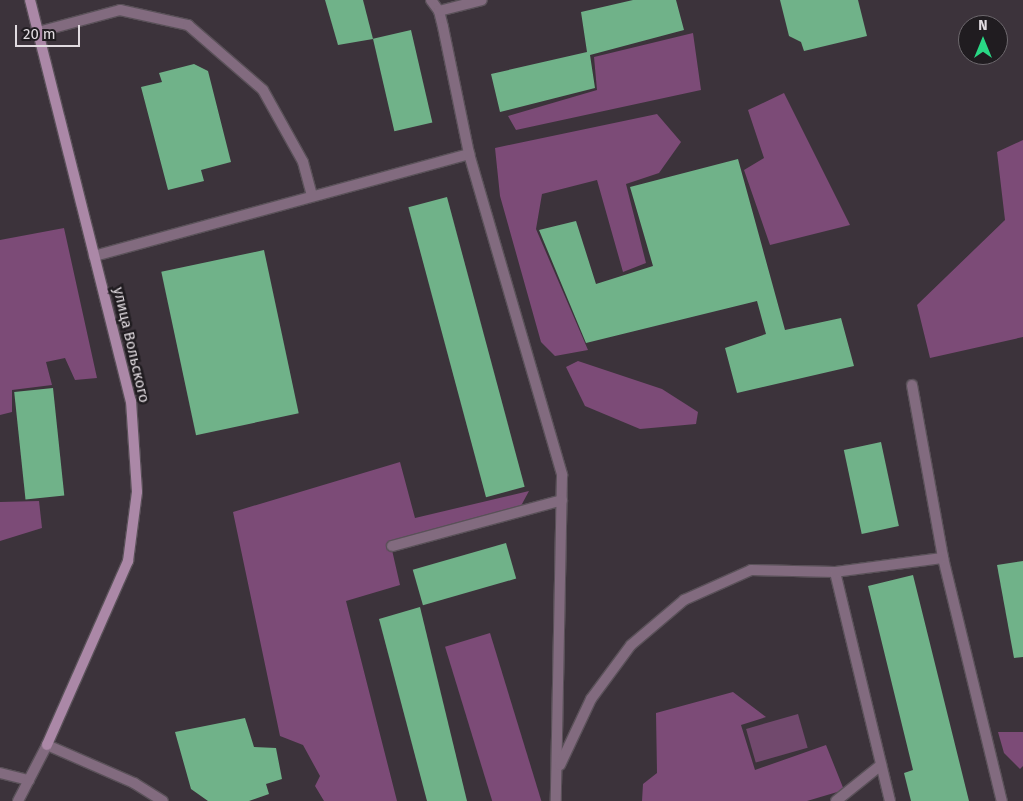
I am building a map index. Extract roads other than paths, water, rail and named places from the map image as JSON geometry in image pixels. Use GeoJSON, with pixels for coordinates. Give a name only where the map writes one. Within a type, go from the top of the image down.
{"type":"FeatureCollection","features":[{"type":"Feature","properties":{"kind":"main road","name":"улица Вольского"},"geometry":{"type":"LineString","coordinates":[[30,0],[132,401],[137,492],[128,560],[47,745]]}},
{"type":"Feature","properties":{"kind":"street"},"geometry":{"type":"LineString","coordinates":[[431,0],[439,11],[469,154],[562,475],[556,801]]}},
{"type":"Feature","properties":{"kind":"street"},"geometry":{"type":"LineString","coordinates":[[439,11],[482,0]]}},
{"type":"Feature","properties":{"kind":"street"},"geometry":{"type":"LineString","coordinates":[[38,32],[120,10],[188,25],[263,90],[303,162],[312,196]]}},
{"type":"Feature","properties":{"kind":"street"},"geometry":{"type":"LineString","coordinates":[[94,256],[469,154]]}},
{"type":"Feature","properties":{"kind":"street"},"geometry":{"type":"LineString","coordinates":[[912,384],[943,558],[1002,801]]}},
{"type":"Feature","properties":{"kind":"street"},"geometry":{"type":"LineString","coordinates":[[392,546],[562,500]]}},
{"type":"Feature","properties":{"kind":"street"},"geometry":{"type":"LineString","coordinates":[[558,768],[592,699],[631,645],[684,600],[750,570],[835,572],[943,558]]}},
{"type":"Feature","properties":{"kind":"street"},"geometry":{"type":"LineString","coordinates":[[835,572],[890,801]]}},
{"type":"Feature","properties":{"kind":"street"},"geometry":{"type":"LineString","coordinates":[[47,745],[134,783],[163,801]]}},
{"type":"Feature","properties":{"kind":"street","name":"улица Вольского"},"geometry":{"type":"LineString","coordinates":[[18,801],[47,745]]}},
{"type":"Feature","properties":{"kind":"street"},"geometry":{"type":"LineString","coordinates":[[836,801],[881,765]]}},
{"type":"Feature","properties":{"kind":"street"},"geometry":{"type":"LineString","coordinates":[[0,773],[29,780]]}}]}
